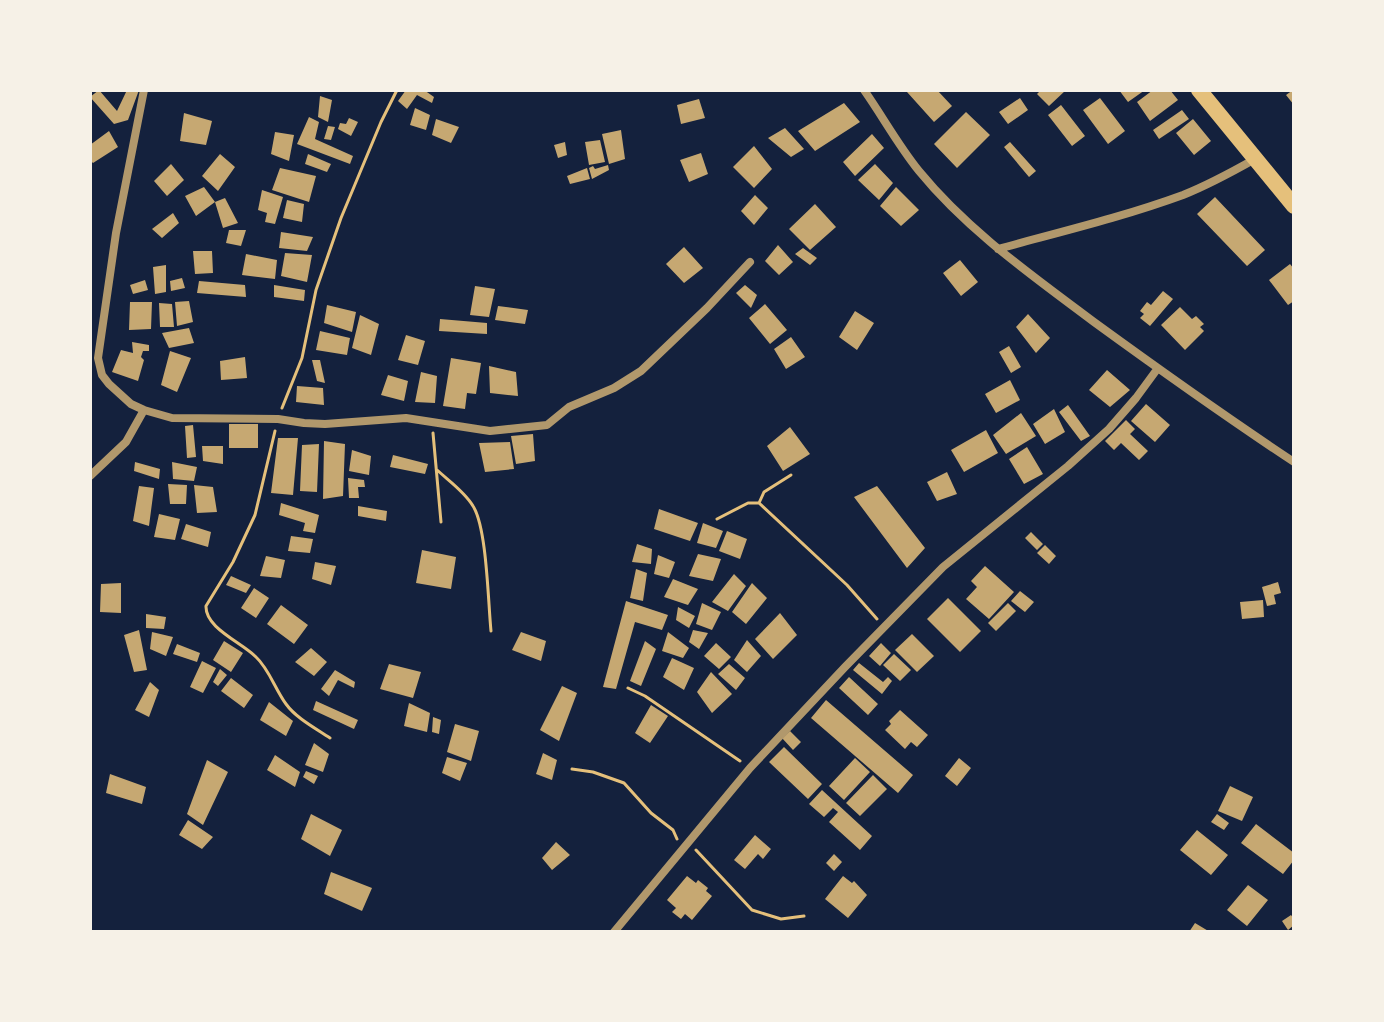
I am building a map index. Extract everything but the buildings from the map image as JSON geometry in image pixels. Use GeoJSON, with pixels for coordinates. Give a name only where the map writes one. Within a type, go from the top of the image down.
{"type":"FeatureCollection","features":[{"type":"Feature","properties":{"kind":"highway"},"geometry":{"type":"LineString","coordinates":[[1199,90],[1294,206]]}},
{"type":"Feature","properties":{"kind":"street"},"geometry":{"type":"LineString","coordinates":[[144,90],[116,233],[98,358],[102,375],[131,404],[172,418],[278,419],[325,424],[406,418],[490,431],[547,425],[569,407],[614,388],[641,371],[750,262]]}},
{"type":"Feature","properties":{"kind":"street"},"geometry":{"type":"LineString","coordinates":[[881,90],[867,94],[890,133],[943,198],[998,249],[1158,368],[1294,462]]}},
{"type":"Feature","properties":{"kind":"street"},"geometry":{"type":"LineString","coordinates":[[998,249],[1182,195],[1255,159]]}},
{"type":"Feature","properties":{"kind":"street"},"geometry":{"type":"LineString","coordinates":[[614,932],[750,768],[884,627],[943,567],[1109,429],[1158,368]]}},
{"type":"Feature","properties":{"kind":"street"},"geometry":{"type":"LineString","coordinates":[[90,476],[126,442],[144,410]]}},
{"type":"Feature","properties":{"kind":"path"},"geometry":{"type":"LineString","coordinates":[[330,738],[293,712],[259,659],[214,625],[206,606],[233,562],[255,515],[278,419],[302,358],[316,290],[341,218],[397,90]]}},
{"type":"Feature","properties":{"kind":"path"},"geometry":{"type":"LineString","coordinates":[[432,421],[441,522]]}},
{"type":"Feature","properties":{"kind":"path"},"geometry":{"type":"LineString","coordinates":[[437,470],[473,506],[481,527],[491,631]]}},
{"type":"Feature","properties":{"kind":"path"},"geometry":{"type":"LineString","coordinates":[[759,503],[764,492],[791,475]]}},
{"type":"Feature","properties":{"kind":"path"},"geometry":{"type":"LineString","coordinates":[[717,519],[748,503],[759,503],[847,585],[884,627]]}},
{"type":"Feature","properties":{"kind":"path"},"geometry":{"type":"LineString","coordinates":[[628,688],[645,696],[750,768]]}},
{"type":"Feature","properties":{"kind":"path"},"geometry":{"type":"LineString","coordinates":[[572,769],[593,772],[624,783],[651,813],[673,830],[682,850]]}},
{"type":"Feature","properties":{"kind":"path"},"geometry":{"type":"LineString","coordinates":[[688,842],[752,910],[781,919],[804,916]]}}]}
